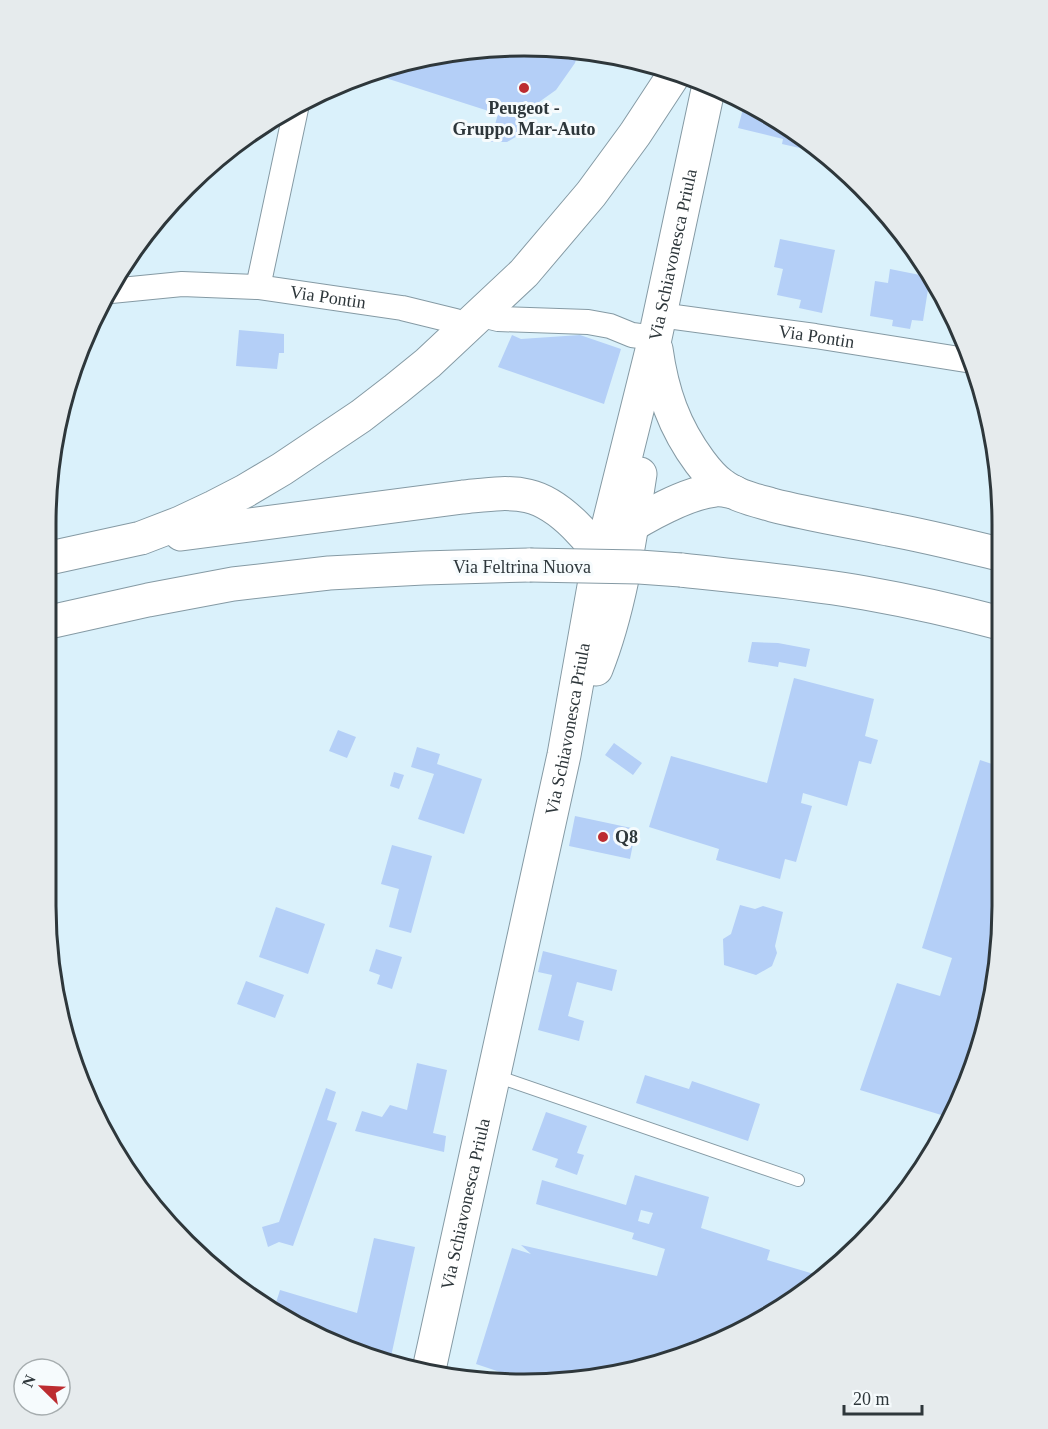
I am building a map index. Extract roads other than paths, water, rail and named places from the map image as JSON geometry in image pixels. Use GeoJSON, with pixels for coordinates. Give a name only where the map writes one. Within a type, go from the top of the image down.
{"type":"FeatureCollection","features":[{"type":"Feature","properties":{"kind":"main road"},"geometry":{"type":"LineString","coordinates":[[141,538],[214,507],[292,463],[361,416],[428,363],[524,273],[591,194],[635,134],[671,79]]}},
{"type":"Feature","properties":{"kind":"main road","name":"Via Schiavonesca Priula"},"geometry":{"type":"LineString","coordinates":[[600,558],[657,327],[707,93]]}},
{"type":"Feature","properties":{"kind":"main road"},"geometry":{"type":"LineString","coordinates":[[657,327],[663,386],[676,423],[705,469],[720,484],[745,497],[793,511],[889,529],[992,552]]}},
{"type":"Feature","properties":{"kind":"main road"},"geometry":{"type":"LineString","coordinates":[[568,743],[608,637],[618,592],[632,526],[645,440],[657,327]]}},
{"type":"Feature","properties":{"kind":"main road"},"geometry":{"type":"LineString","coordinates":[[600,558],[612,540],[670,505],[716,489],[734,492]]}},
{"type":"Feature","properties":{"kind":"main road"},"geometry":{"type":"LineString","coordinates":[[56,557],[141,538],[194,533],[363,509],[463,497],[512,494],[536,498],[550,506],[578,529],[592,546],[607,572],[608,580],[588,672],[568,743]]}},
{"type":"Feature","properties":{"kind":"main road","name":"Via Feltrina Nuova"},"geometry":{"type":"LineString","coordinates":[[56,621],[233,584],[340,572],[530,565],[639,567],[785,581],[864,593],[992,621]]}},
{"type":"Feature","properties":{"kind":"main road","name":"Via Schiavonesca Priula"},"geometry":{"type":"LineString","coordinates":[[430,1363],[568,743]]}},
{"type":"Feature","properties":{"kind":"street"},"geometry":{"type":"LineString","coordinates":[[258,287],[295,116]]}},
{"type":"Feature","properties":{"kind":"street","name":"Via Pontin"},"geometry":{"type":"LineString","coordinates":[[118,290],[182,284],[258,287],[402,308],[455,321],[490,317],[498,320],[588,322],[610,326],[632,335],[657,327],[815,336],[963,360]]}},
{"type":"Feature","properties":{"kind":"lane"},"geometry":{"type":"LineString","coordinates":[[493,1075],[798,1180]]}},
{"type":"Feature","properties":{"kind":"place","name":"Peugeot - Gruppo Mar-Auto"},"geometry":{"type":"Point","coordinates":[524,88]}},
{"type":"Feature","properties":{"kind":"place","name":"Q8"},"geometry":{"type":"Point","coordinates":[603,837]}}]}
